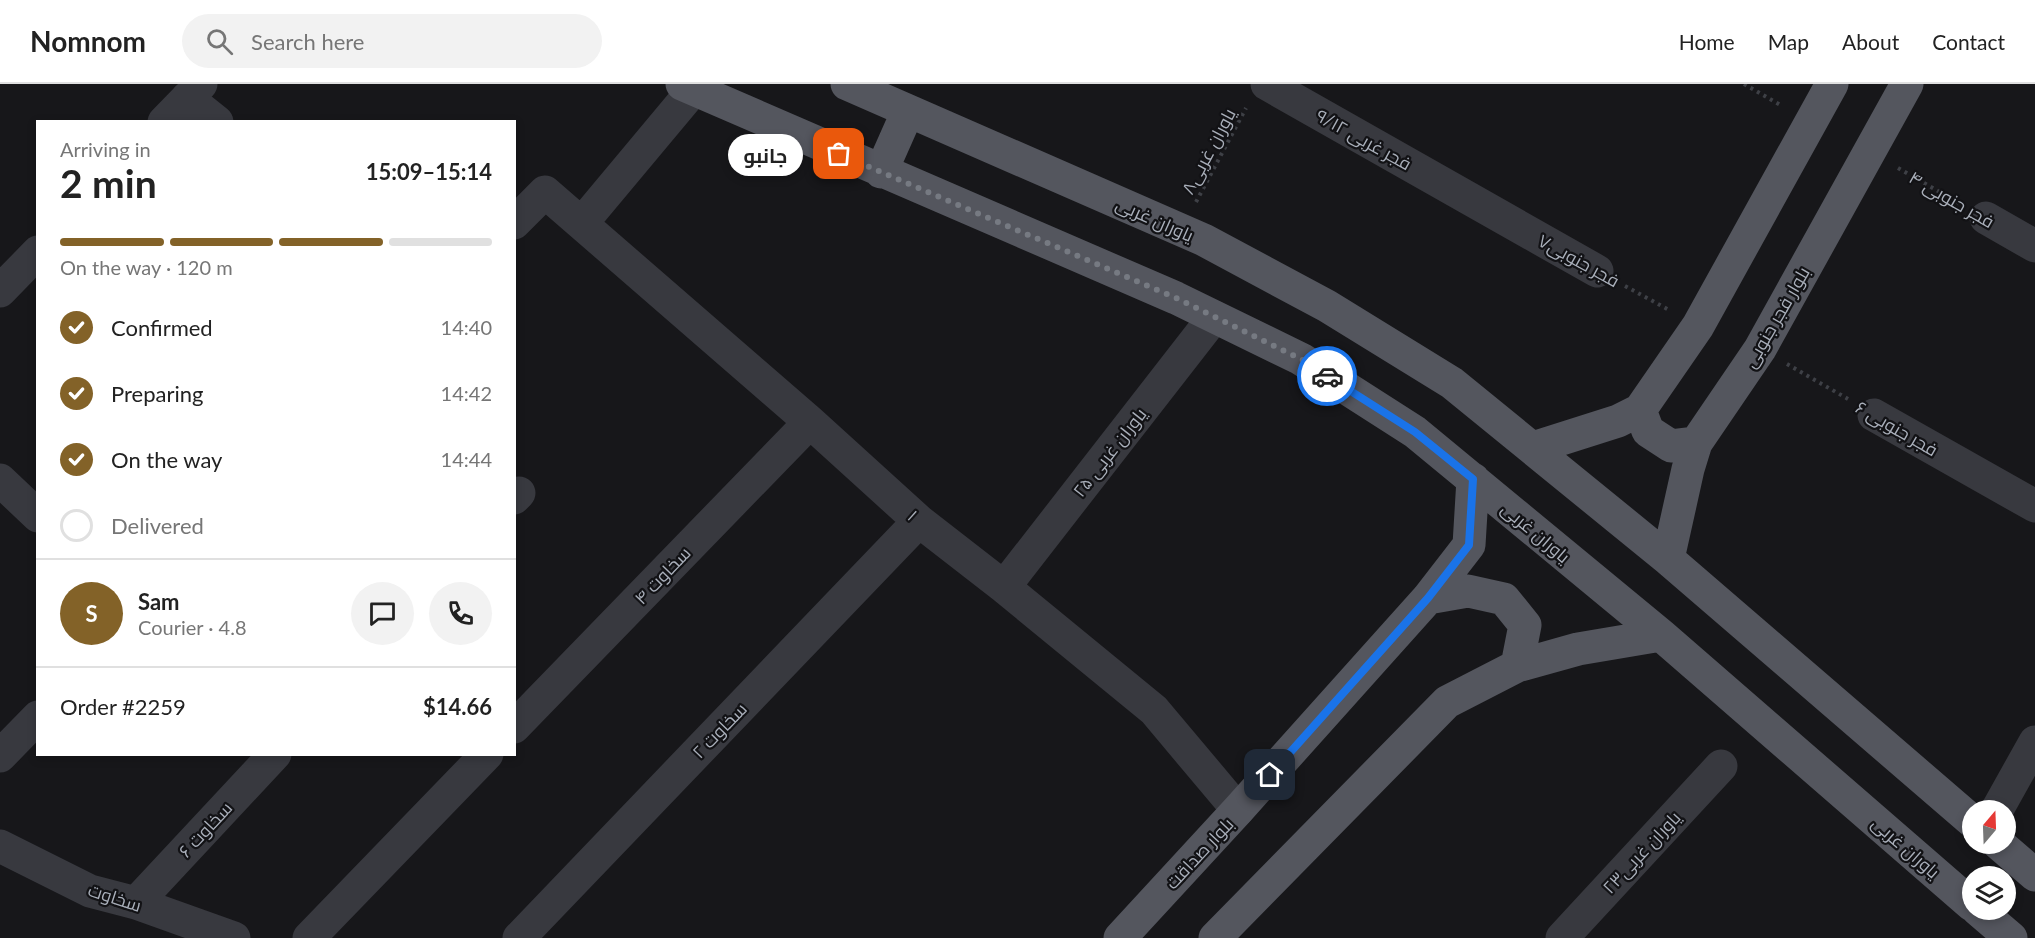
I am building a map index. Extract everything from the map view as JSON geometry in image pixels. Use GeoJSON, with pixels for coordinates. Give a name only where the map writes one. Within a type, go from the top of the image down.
{"type":"FeatureCollection","features":[{"type":"Feature","properties":{"kind":"main road","name":"یاوران غربی"},"geometry":{"type":"LineString","coordinates":[[848,84],[1181,230],[1327,306],[1452,383],[1668,558],[1962,812]]}},
{"type":"Feature","properties":{"kind":"main road"},"geometry":{"type":"LineString","coordinates":[[1533,448],[1618,421],[1640,410],[1698,326],[1832,84]]}},
{"type":"Feature","properties":{"kind":"main road","name":"بلوار فجر جنوبی"},"geometry":{"type":"LineString","coordinates":[[1668,558],[1696,443],[1760,349],[1906,84]]}},
{"type":"Feature","properties":{"kind":"main road","name":"یاوران غربی"},"geometry":{"type":"LineString","coordinates":[[688,87],[1214,317],[1301,359],[1415,432],[1473,479],[1661,635],[1962,896]]}},
{"type":"Feature","properties":{"kind":"main road"},"geometry":{"type":"LineString","coordinates":[[880,172],[908,111]]}},
{"type":"Feature","properties":{"kind":"main road"},"geometry":{"type":"LineString","coordinates":[[1640,410],[1647,431],[1671,446],[1696,443]]}},
{"type":"Feature","properties":{"kind":"main road","name":"بلوار صداقت"},"geometry":{"type":"LineString","coordinates":[[1120,938],[1239,810],[1428,598],[1469,545],[1473,479]]}},
{"type":"Feature","properties":{"kind":"main road"},"geometry":{"type":"LineString","coordinates":[[1428,598],[1468,591],[1504,599],[1525,625],[1517,666]]}},
{"type":"Feature","properties":{"kind":"main road"},"geometry":{"type":"LineString","coordinates":[[1215,938],[1447,702],[1517,666],[1578,649],[1661,635]]}},
{"type":"Feature","properties":{"kind":"main road"},"geometry":{"type":"LineString","coordinates":[[2011,854],[2035,875]]}},
{"type":"Feature","properties":{"kind":"main road"},"geometry":{"type":"LineString","coordinates":[[1990,920],[2011,938]]}},
{"type":"Feature","properties":{"kind":"street"},"geometry":{"type":"LineString","coordinates":[[582,223],[688,87]]}},
{"type":"Feature","properties":{"kind":"street"},"geometry":{"type":"LineString","coordinates":[[166,120],[194,91],[216,120]]}},
{"type":"Feature","properties":{"kind":"street","name":"۹/۱۲ فجر غربی"},"geometry":{"type":"LineString","coordinates":[[1257,94],[1461,193]]}},
{"type":"Feature","properties":{"kind":"street","name":"۱"},"geometry":{"type":"LineString","coordinates":[[516,221],[544,192],[810,422],[919,521],[1004,586],[1154,710],[1239,810]]}},
{"type":"Feature","properties":{"kind":"street","name":"فجر جنوبی۷"},"geometry":{"type":"LineString","coordinates":[[1461,193],[1597,271]]}},
{"type":"Feature","properties":{"kind":"street","name":"۴ فجر جنوبی"},"geometry":{"type":"LineString","coordinates":[[1986,218],[2035,246]]}},
{"type":"Feature","properties":{"kind":"street"},"geometry":{"type":"LineString","coordinates":[[0,291],[35,260]]}},
{"type":"Feature","properties":{"kind":"street","name":"یاوران غربی ۲۵"},"geometry":{"type":"LineString","coordinates":[[1004,586],[1214,317]]}},
{"type":"Feature","properties":{"kind":"street","name":"۶ فجر جنوبی"},"geometry":{"type":"LineString","coordinates":[[1874,415],[2035,506]]}},
{"type":"Feature","properties":{"kind":"street","name":"سخاوت ۴"},"geometry":{"type":"LineString","coordinates":[[516,725],[810,422]]}},
{"type":"Feature","properties":{"kind":"street"},"geometry":{"type":"LineString","coordinates":[[0,480],[36,514]]}},
{"type":"Feature","properties":{"kind":"street","name":"سخاوت ۲"},"geometry":{"type":"LineString","coordinates":[[519,938],[919,521]]}},
{"type":"Feature","properties":{"kind":"street"},"geometry":{"type":"LineString","coordinates":[[0,756],[36,719]]}},
{"type":"Feature","properties":{"kind":"street","name":"سخاوت ۶"},"geometry":{"type":"LineString","coordinates":[[136,903],[273,756]]}},
{"type":"Feature","properties":{"kind":"street"},"geometry":{"type":"LineString","coordinates":[[309,938],[486,756]]}},
{"type":"Feature","properties":{"kind":"street"},"geometry":{"type":"LineString","coordinates":[[2005,800],[2031,760]]}},
{"type":"Feature","properties":{"kind":"street","name":"یاوران غربی۲۳"},"geometry":{"type":"LineString","coordinates":[[1562,938],[1721,766]]}},
{"type":"Feature","properties":{"kind":"street","name":"سخاوت"},"geometry":{"type":"LineString","coordinates":[[0,846],[90,891],[136,903],[227,937]]}},
{"type":"Feature","properties":{"kind":"path"},"geometry":{"type":"LineString","coordinates":[[1744,84],[1810,122]]}},
{"type":"Feature","properties":{"kind":"path","name":"یاوران غربی۸"},"geometry":{"type":"LineString","coordinates":[[1181,230],[1257,94]]}},
{"type":"Feature","properties":{"kind":"path","name":"۴ فجر جنوبی"},"geometry":{"type":"LineString","coordinates":[[1870,152],[1986,218]]}},
{"type":"Feature","properties":{"kind":"path","name":"فجر جنوبی۷"},"geometry":{"type":"LineString","coordinates":[[1597,271],[1698,326]]}},
{"type":"Feature","properties":{"kind":"path","name":"۶ فجر جنوبی"},"geometry":{"type":"LineString","coordinates":[[1760,349],[1874,415]]}},
{"type":"Feature","properties":{"kind":"way so far"},"geometry":{"type":"LineString","coordinates":[[839,154],[1176,298],[1301,359],[1327,376]]}},
{"type":"Feature","properties":{"kind":"place","name":"جانبو"},"geometry":{"type":"Point","coordinates":[839,154]}},
{"type":"Feature","properties":{"kind":"route"},"geometry":{"type":"LineString","coordinates":[[1270,775],[1428,598],[1469,545],[1473,479],[1415,432],[1327,376]]}}]}
